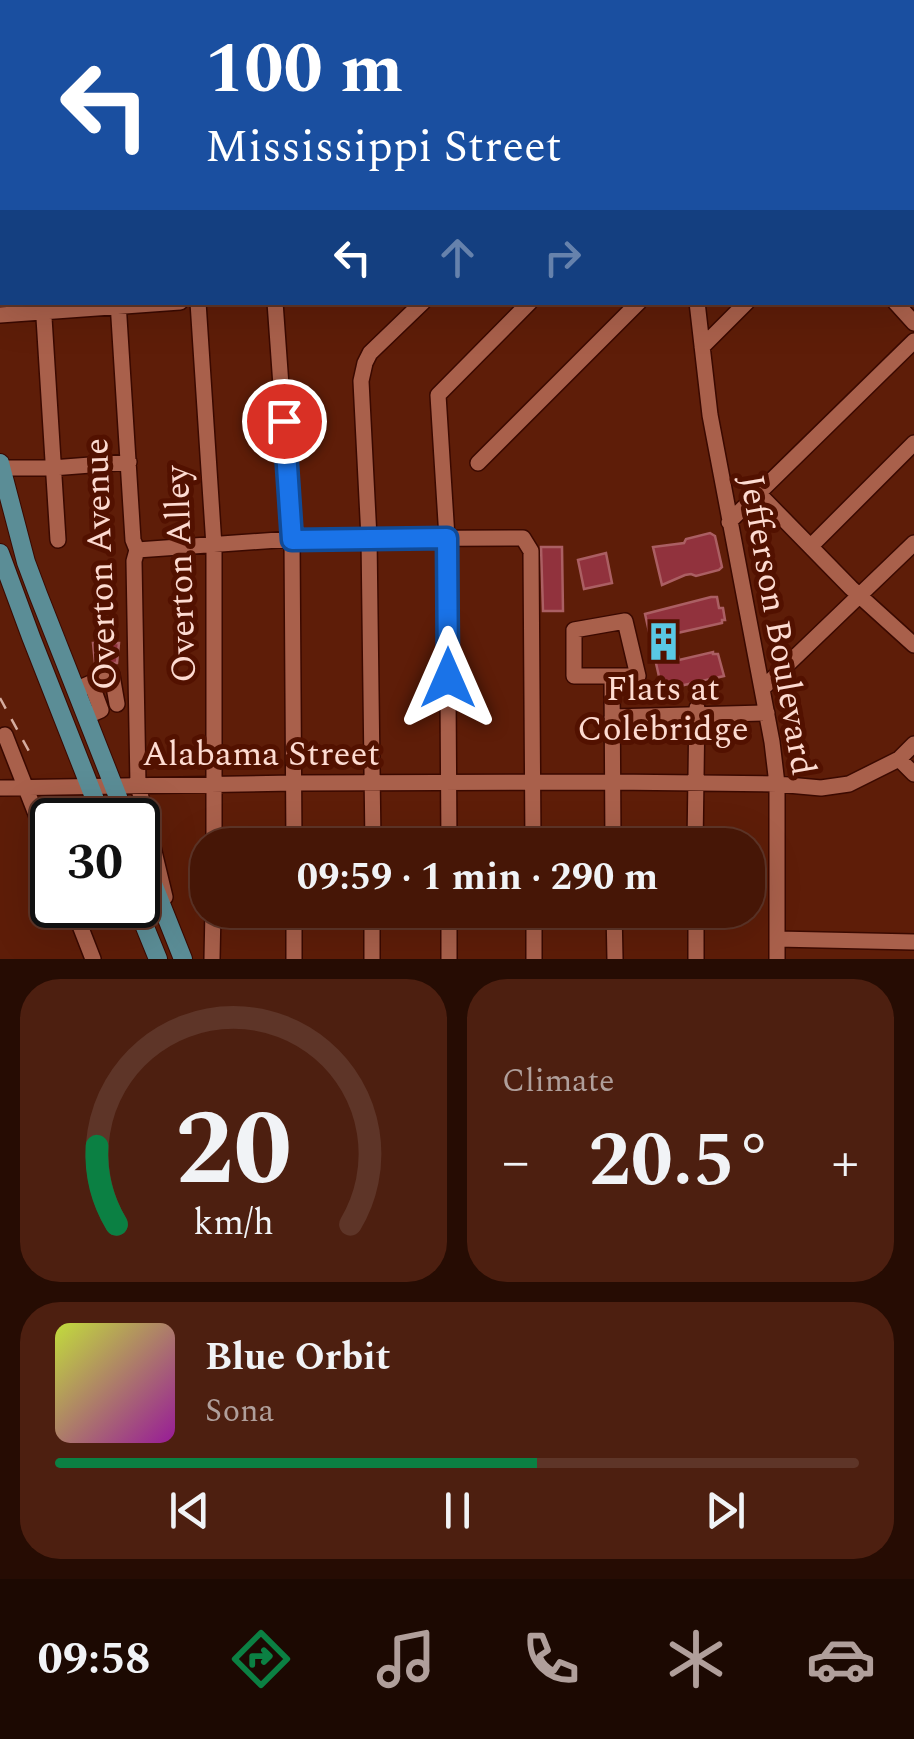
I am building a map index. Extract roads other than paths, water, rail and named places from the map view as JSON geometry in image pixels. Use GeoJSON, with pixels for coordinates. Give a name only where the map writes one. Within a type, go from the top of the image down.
{"type":"FeatureCollection","features":[{"type":"Feature","properties":{"kind":"main road"},"geometry":{"type":"LineString","coordinates":[[0,466],[26,562],[84,686],[102,710],[118,798]]}},
{"type":"Feature","properties":{"kind":"main road"},"geometry":{"type":"LineString","coordinates":[[0,553],[95,798]]}},
{"type":"Feature","properties":{"kind":"main road"},"geometry":{"type":"LineString","coordinates":[[160,902],[183,959]]}},
{"type":"Feature","properties":{"kind":"main road"},"geometry":{"type":"LineString","coordinates":[[145,928],[158,959]]}},
{"type":"Feature","properties":{"kind":"street","name":"Overton Alley"},"geometry":{"type":"LineString","coordinates":[[198,305],[214,546],[214,828]]}},
{"type":"Feature","properties":{"kind":"street"},"geometry":{"type":"LineString","coordinates":[[275,305],[292,540],[294,828]]}},
{"type":"Feature","properties":{"kind":"street"},"geometry":{"type":"LineString","coordinates":[[373,828],[369,538],[361,381],[370,354],[420,305]]}},
{"type":"Feature","properties":{"kind":"street"},"geometry":{"type":"LineString","coordinates":[[449,828],[447,538],[438,396],[527,305]]}},
{"type":"Feature","properties":{"kind":"street"},"geometry":{"type":"LineString","coordinates":[[478,463],[636,305]]}},
{"type":"Feature","properties":{"kind":"street","name":"Jefferson Boulevard"},"geometry":{"type":"LineString","coordinates":[[697,305],[710,415],[763,688],[777,784],[777,959]]}},
{"type":"Feature","properties":{"kind":"street"},"geometry":{"type":"LineString","coordinates":[[702,347],[744,305]]}},
{"type":"Feature","properties":{"kind":"street"},"geometry":{"type":"LineString","coordinates":[[0,315],[43,308],[118,306]]}},
{"type":"Feature","properties":{"kind":"street","name":"Overton Avenue"},"geometry":{"type":"LineString","coordinates":[[118,306],[133,540],[137,550],[134,561],[138,785],[175,940]]}},
{"type":"Feature","properties":{"kind":"street"},"geometry":{"type":"LineString","coordinates":[[43,308],[58,540]]}},
{"type":"Feature","properties":{"kind":"street"},"geometry":{"type":"LineString","coordinates":[[729,522],[914,341]]}},
{"type":"Feature","properties":{"kind":"street"},"geometry":{"type":"LineString","coordinates":[[811,546],[914,443]]}},
{"type":"Feature","properties":{"kind":"street"},"geometry":{"type":"LineString","coordinates":[[0,466],[52,468],[129,462]]}},
{"type":"Feature","properties":{"kind":"street"},"geometry":{"type":"LineString","coordinates":[[758,493],[851,588],[914,644]]}},
{"type":"Feature","properties":{"kind":"street"},"geometry":{"type":"LineString","coordinates":[[137,550],[292,540],[522,538],[532,550],[534,828]]}},
{"type":"Feature","properties":{"kind":"street"},"geometry":{"type":"LineString","coordinates":[[763,688],[914,544]]}},
{"type":"Feature","properties":{"kind":"street"},"geometry":{"type":"LineString","coordinates":[[626,621],[638,676],[612,677],[574,676],[574,630],[626,621]]}},
{"type":"Feature","properties":{"kind":"street"},"geometry":{"type":"LineString","coordinates":[[84,686],[112,674],[102,710],[136,708]]}},
{"type":"Feature","properties":{"kind":"street"},"geometry":{"type":"LineString","coordinates":[[612,677],[613,828]]}},
{"type":"Feature","properties":{"kind":"street"},"geometry":{"type":"LineString","coordinates":[[612,716],[697,711],[767,713]]}},
{"type":"Feature","properties":{"kind":"street"},"geometry":{"type":"LineString","coordinates":[[696,828],[697,711]]}},
{"type":"Feature","properties":{"kind":"street"},"geometry":{"type":"LineString","coordinates":[[5,735],[30,800]]}},
{"type":"Feature","properties":{"kind":"street"},"geometry":{"type":"LineString","coordinates":[[914,744],[899,760],[914,774]]}},
{"type":"Feature","properties":{"kind":"street","name":"Alabama Street"},"geometry":{"type":"LineString","coordinates":[[0,788],[612,782],[822,788],[848,784],[899,760]]}},
{"type":"Feature","properties":{"kind":"street"},"geometry":{"type":"LineString","coordinates":[[81,928],[93,959]]}},
{"type":"Feature","properties":{"kind":"street"},"geometry":{"type":"LineString","coordinates":[[212,928],[212,959]]}},
{"type":"Feature","properties":{"kind":"street"},"geometry":{"type":"LineString","coordinates":[[294,928],[294,959]]}},
{"type":"Feature","properties":{"kind":"street"},"geometry":{"type":"LineString","coordinates":[[372,928],[372,959]]}},
{"type":"Feature","properties":{"kind":"street"},"geometry":{"type":"LineString","coordinates":[[448,959],[449,928]]}},
{"type":"Feature","properties":{"kind":"street"},"geometry":{"type":"LineString","coordinates":[[534,928],[534,959]]}},
{"type":"Feature","properties":{"kind":"street"},"geometry":{"type":"LineString","coordinates":[[614,928],[615,959]]}},
{"type":"Feature","properties":{"kind":"street"},"geometry":{"type":"LineString","coordinates":[[696,928],[696,959]]}},
{"type":"Feature","properties":{"kind":"street"},"geometry":{"type":"LineString","coordinates":[[777,939],[914,942]]}},
{"type":"Feature","properties":{"kind":"railway"},"geometry":{"type":"LineString","coordinates":[[0,698],[31,755]]}},
{"type":"Feature","properties":{"kind":"place","name":"Flats at Colebridge"},"geometry":{"type":"Point","coordinates":[663,642]}}]}
